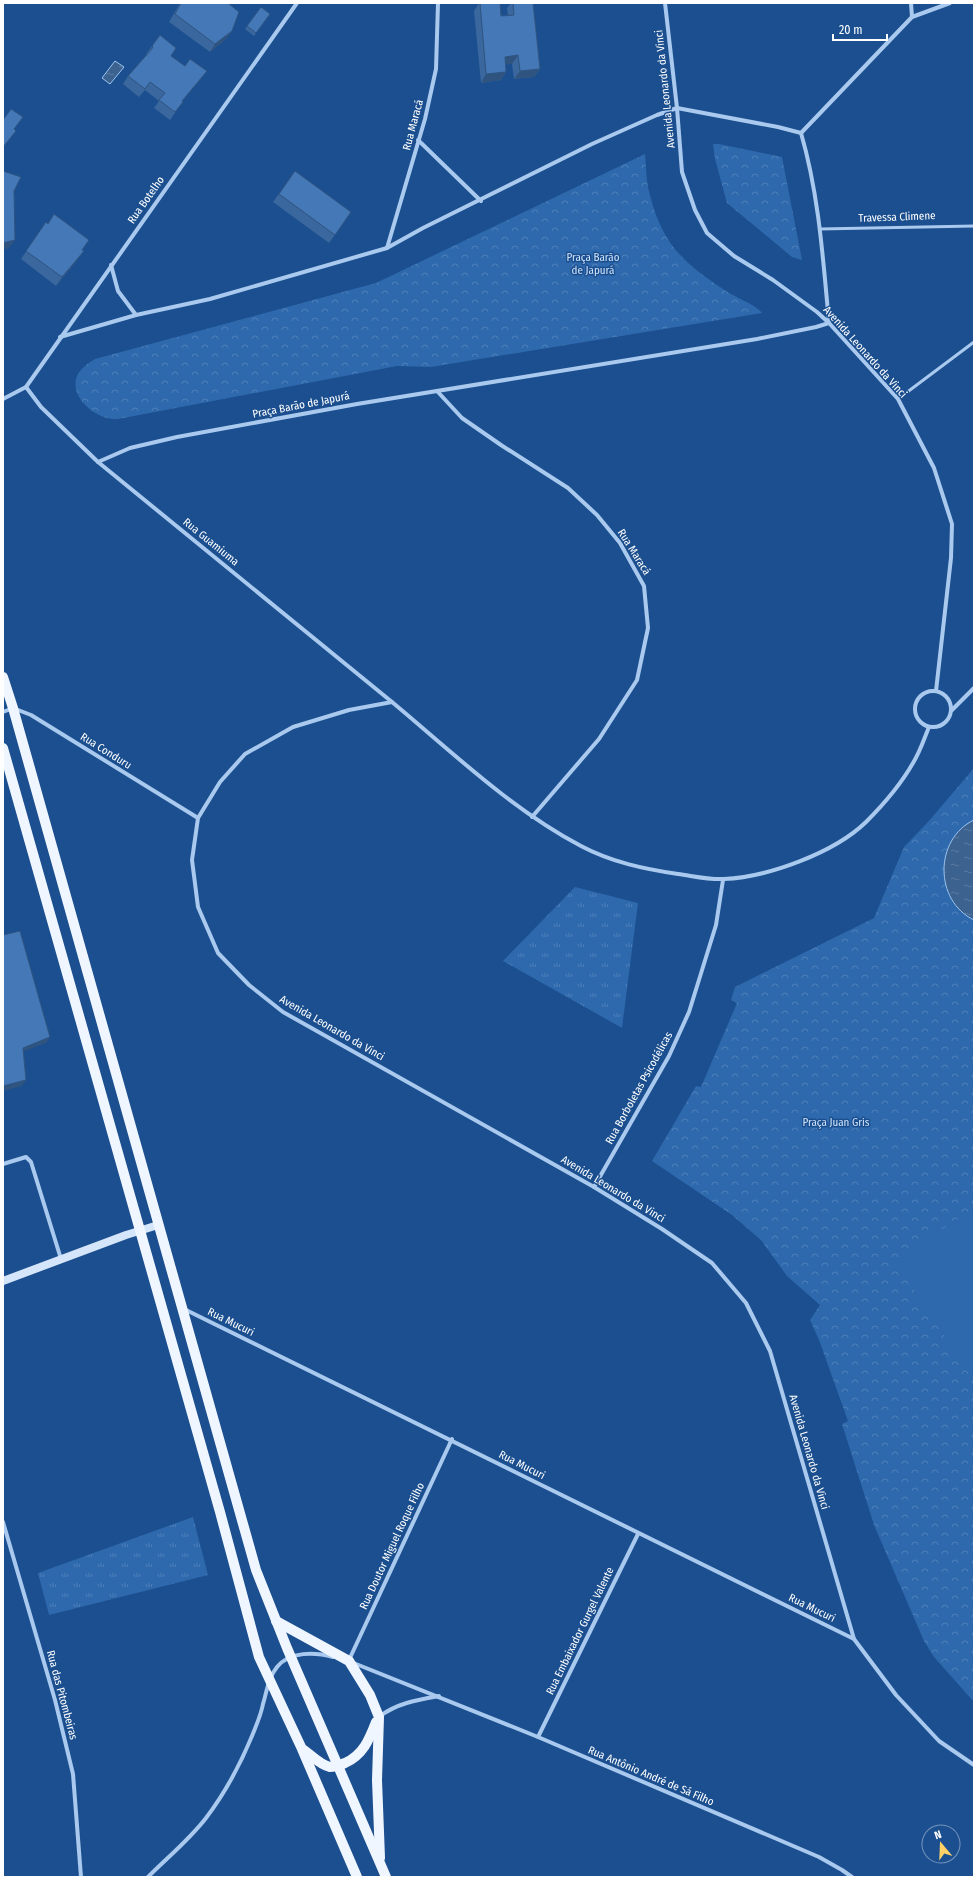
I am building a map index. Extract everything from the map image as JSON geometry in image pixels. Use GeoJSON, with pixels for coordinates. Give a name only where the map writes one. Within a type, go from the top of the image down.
{"type":"FeatureCollection","features":[{"type":"Feature","properties":{"kind":"main road"},"geometry":{"type":"LineString","coordinates":[[3,677],[14,708],[256,1570],[291,1657],[386,1877]]}},
{"type":"Feature","properties":{"kind":"main road"},"geometry":{"type":"LineString","coordinates":[[3,748],[220,1512],[259,1657],[302,1749],[357,1877]]}},
{"type":"Feature","properties":{"kind":"main road"},"geometry":{"type":"LineString","coordinates":[[276,1621],[349,1661],[370,1695],[379,1717],[376,1780],[380,1864]]}},
{"type":"Feature","properties":{"kind":"main road"},"geometry":{"type":"LineString","coordinates":[[302,1749],[329,1767],[338,1765],[350,1760],[362,1751],[379,1717]]}},
{"type":"Feature","properties":{"kind":"street","name":"Rua Botelho"},"geometry":{"type":"LineString","coordinates":[[3,399],[26,387],[60,336],[297,3]]}},
{"type":"Feature","properties":{"kind":"street","name":"Rua Maracá"},"geometry":{"type":"LineString","coordinates":[[387,248],[418,140],[436,69],[438,3]]}},
{"type":"Feature","properties":{"kind":"street","name":"Avenida Leonardo da Vinci"},"geometry":{"type":"LineString","coordinates":[[665,3],[677,108],[682,172],[695,210],[707,233],[734,256],[773,280],[817,312],[829,323],[898,398],[934,468],[952,524],[951,558],[936,691]]}},
{"type":"Feature","properties":{"kind":"street"},"geometry":{"type":"LineString","coordinates":[[911,3],[912,17]]}},
{"type":"Feature","properties":{"kind":"street"},"geometry":{"type":"LineString","coordinates":[[801,133],[912,17],[950,3]]}},
{"type":"Feature","properties":{"kind":"street"},"geometry":{"type":"LineString","coordinates":[[60,336],[136,316],[210,299],[387,248],[423,228],[481,201],[592,144],[657,115],[677,108],[778,127],[801,133]]}},
{"type":"Feature","properties":{"kind":"street"},"geometry":{"type":"LineString","coordinates":[[801,133],[808,160],[820,229],[829,323]]}},
{"type":"Feature","properties":{"kind":"street"},"geometry":{"type":"LineString","coordinates":[[418,140],[481,201]]}},
{"type":"Feature","properties":{"kind":"street"},"geometry":{"type":"LineString","coordinates":[[111,265],[118,291],[136,316]]}},
{"type":"Feature","properties":{"kind":"street","name":"Praça Barão de Japurá"},"geometry":{"type":"LineString","coordinates":[[98,462],[130,448],[177,437],[357,404],[589,365],[757,339],[816,328],[829,323]]}},
{"type":"Feature","properties":{"kind":"street","name":"Rua Guamiuma"},"geometry":{"type":"LineString","coordinates":[[26,387],[41,407],[98,462],[392,702]]}},
{"type":"Feature","properties":{"kind":"street","name":"Rua Maracá"},"geometry":{"type":"LineString","coordinates":[[437,391],[462,418],[568,488],[597,515],[620,544],[644,586],[648,628],[637,680],[599,739],[532,818]]}},
{"type":"Feature","properties":{"kind":"street"},"geometry":{"type":"LineString","coordinates":[[952,710],[950,700],[946,696],[936,691],[924,693],[920,696],[915,708],[918,720],[929,727],[935,727],[947,722],[952,710],[974,688]]}},
{"type":"Feature","properties":{"kind":"street"},"geometry":{"type":"LineString","coordinates":[[392,702],[532,818],[582,846],[624,864],[723,880],[755,875],[794,864],[829,848],[865,823],[914,763],[929,727]]}},
{"type":"Feature","properties":{"kind":"street","name":"Avenida Leonardo da Vinci"},"geometry":{"type":"LineString","coordinates":[[392,702],[349,710],[294,728],[245,754],[220,782],[198,818],[192,860],[198,907],[218,952],[249,985],[283,1012],[594,1187],[662,1229],[712,1263],[746,1303],[770,1352],[854,1639],[896,1695],[938,1741],[974,1765]]}},
{"type":"Feature","properties":{"kind":"street"},"geometry":{"type":"LineString","coordinates":[[3,712],[14,708]]}},
{"type":"Feature","properties":{"kind":"street","name":"Rua Conduru"},"geometry":{"type":"LineString","coordinates":[[14,708],[31,715],[198,818]]}},
{"type":"Feature","properties":{"kind":"street","name":"Rua Borboletas Psicodélicas"},"geometry":{"type":"LineString","coordinates":[[594,1187],[669,1056],[689,1012],[716,925],[723,880]]}},
{"type":"Feature","properties":{"kind":"street"},"geometry":{"type":"LineString","coordinates":[[3,1164],[26,1157],[31,1162],[61,1260]]}},
{"type":"Feature","properties":{"kind":"street"},"geometry":{"type":"LineString","coordinates":[[3,1282],[158,1225]]}},
{"type":"Feature","properties":{"kind":"street","name":"Rua Mucuri"},"geometry":{"type":"LineString","coordinates":[[182,1308],[452,1439],[638,1534],[854,1639]]}},
{"type":"Feature","properties":{"kind":"street","name":"Rua Doutor Miguel Roque Filho"},"geometry":{"type":"LineString","coordinates":[[349,1661],[452,1439]]}},
{"type":"Feature","properties":{"kind":"street","name":"Rua das Pitombeiras"},"geometry":{"type":"LineString","coordinates":[[3,1522],[55,1700],[73,1774],[81,1877]]}},
{"type":"Feature","properties":{"kind":"street","name":"Rua Embaixador Gurgel Valente"},"geometry":{"type":"LineString","coordinates":[[538,1737],[638,1534]]}},
{"type":"Feature","properties":{"kind":"street","name":"Rua Antônio André de Sá Filho"},"geometry":{"type":"LineString","coordinates":[[269,1680],[277,1667],[291,1657],[300,1654],[311,1653],[349,1661],[538,1737],[819,1857],[852,1877]]}},
{"type":"Feature","properties":{"kind":"street"},"geometry":{"type":"LineString","coordinates":[[148,1877],[205,1819],[231,1779],[252,1736],[263,1706],[269,1680]]}},
{"type":"Feature","properties":{"kind":"street"},"geometry":{"type":"LineString","coordinates":[[379,1717],[392,1707],[407,1702],[439,1696]]}},
{"type":"Feature","properties":{"kind":"lane","name":"Travessa Climene"},"geometry":{"type":"LineString","coordinates":[[820,229],[974,226]]}},
{"type":"Feature","properties":{"kind":"lane"},"geometry":{"type":"LineString","coordinates":[[898,398],[974,342]]}},
{"type":"Feature","properties":{"kind":"green space"},"geometry":{"type":"Polygon","coordinates":[[[713,144],[782,157],[802,260],[792,257],[727,203],[715,159],[713,144]]]}},
{"type":"Feature","properties":{"kind":"green space","name":"Praça Barão de Japurá"},"geometry":{"type":"Polygon","coordinates":[[[645,154],[647,183],[653,205],[665,235],[683,258],[694,268],[728,292],[762,313],[431,367],[397,366],[118,419],[103,417],[95,413],[88,408],[78,394],[76,387],[77,375],[84,367],[95,359],[376,283],[645,154]]]}},
{"type":"Feature","properties":{"kind":"green space","name":"Praça Juan Gris"},"geometry":{"type":"Polygon","coordinates":[[[974,768],[974,1702],[934,1657],[924,1641],[874,1525],[842,1424],[848,1421],[819,1340],[810,1320],[820,1305],[787,1276],[761,1240],[732,1215],[652,1161],[696,1086],[701,1087],[737,1003],[731,1000],[735,987],[874,918],[904,847],[928,822],[974,768]]]}},
{"type":"Feature","properties":{"kind":"green space"},"geometry":{"type":"Polygon","coordinates":[[[575,887],[638,903],[622,1028],[503,961],[575,887]]]}},
{"type":"Feature","properties":{"kind":"green space"},"geometry":{"type":"Polygon","coordinates":[[[974,1209],[974,1381],[895,1260],[974,1209]]]}},
{"type":"Feature","properties":{"kind":"green space"},"geometry":{"type":"Polygon","coordinates":[[[193,1517],[208,1575],[49,1615],[38,1573],[193,1517]]]}},
{"type":"Feature","properties":{"kind":"water"},"geometry":{"type":"Polygon","coordinates":[[[115,61],[124,67],[110,84],[102,78],[115,61]]]}},
{"type":"Feature","properties":{"kind":"water"},"geometry":{"type":"Polygon","coordinates":[[[974,820],[974,920],[961,911],[952,899],[946,885],[944,870],[946,855],[952,841],[961,829],[974,820]]]}},
{"type":"Feature","properties":{"kind":"building"},"geometry":{"type":"Polygon","coordinates":[[[181,3],[228,3],[239,12],[232,31],[215,44],[175,14],[181,3]]]}},
{"type":"Feature","properties":{"kind":"building"},"geometry":{"type":"Polygon","coordinates":[[[480,3],[500,3],[501,16],[514,15],[513,3],[533,3],[540,69],[520,71],[518,55],[505,57],[506,72],[486,74],[480,3]]]}},
{"type":"Feature","properties":{"kind":"building"},"geometry":{"type":"Polygon","coordinates":[[[261,7],[270,14],[256,33],[247,26],[261,7]]]}},
{"type":"Feature","properties":{"kind":"building"},"geometry":{"type":"Polygon","coordinates":[[[160,35],[176,48],[171,56],[185,66],[190,59],[207,71],[182,101],[183,102],[175,112],[159,100],[165,93],[150,82],[145,89],[128,76],[151,50],[153,47],[152,46],[160,35]]]}},
{"type":"Feature","properties":{"kind":"building"},"geometry":{"type":"Polygon","coordinates":[[[11,109],[23,117],[14,129],[16,131],[3,147],[3,120],[11,109]]]}},
{"type":"Feature","properties":{"kind":"building"},"geometry":{"type":"Polygon","coordinates":[[[3,171],[21,177],[14,191],[15,240],[3,243],[3,171]]]}},
{"type":"Feature","properties":{"kind":"building"},"geometry":{"type":"Polygon","coordinates":[[[295,171],[351,212],[335,235],[279,194],[295,171]]]}},
{"type":"Feature","properties":{"kind":"building"},"geometry":{"type":"Polygon","coordinates":[[[54,214],[89,240],[82,250],[84,251],[62,277],[26,251],[46,222],[48,224],[54,214]]]}},
{"type":"Feature","properties":{"kind":"building"},"geometry":{"type":"Polygon","coordinates":[[[20,931],[50,1037],[23,1048],[26,1080],[3,1086],[3,935],[20,931]]]}}]}
